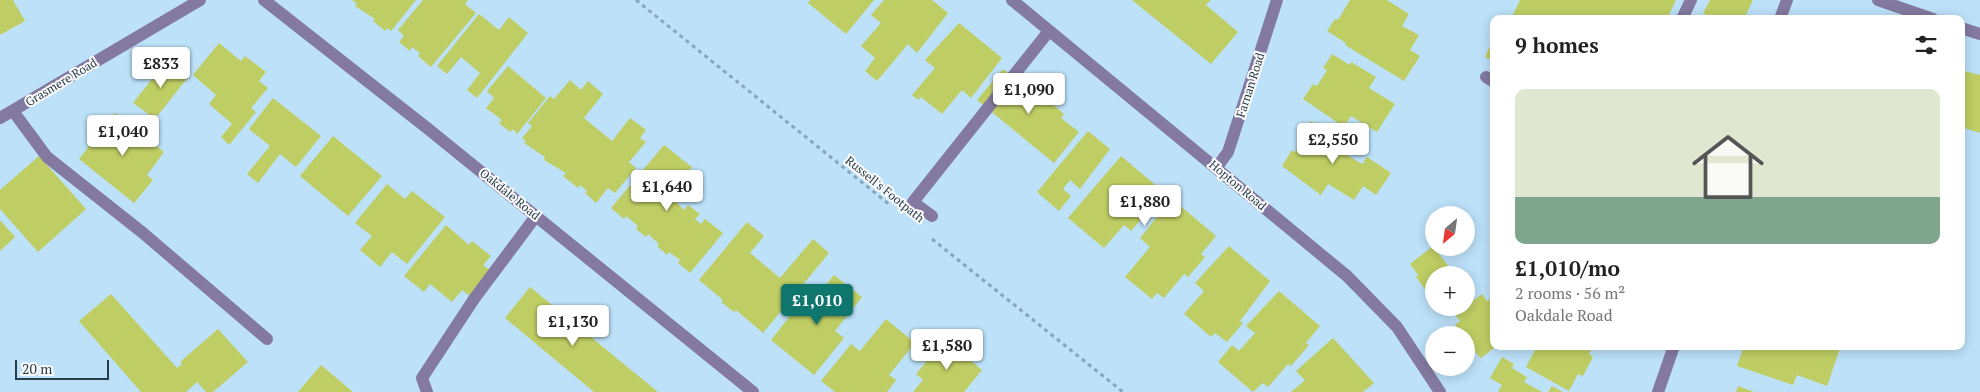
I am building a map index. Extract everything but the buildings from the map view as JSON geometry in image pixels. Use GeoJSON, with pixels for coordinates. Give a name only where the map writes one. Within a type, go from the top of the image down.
{"type":"FeatureCollection","features":[{"type":"Feature","properties":{"kind":"street","name":"Grasmere Road"},"geometry":{"type":"LineString","coordinates":[[0,118],[200,0]]}},
{"type":"Feature","properties":{"kind":"street","name":"Oakdale Road"},"geometry":{"type":"LineString","coordinates":[[264,0],[754,392]]}},
{"type":"Feature","properties":{"kind":"street","name":"Hopton Road"},"geometry":{"type":"LineString","coordinates":[[1012,0],[1347,276],[1397,327],[1440,392]]}},
{"type":"Feature","properties":{"kind":"street","name":"Farnan Road"},"geometry":{"type":"LineString","coordinates":[[1217,167],[1228,152],[1277,0]]}},
{"type":"Feature","properties":{"kind":"street"},"geometry":{"type":"LineString","coordinates":[[1684,15],[1691,0]]}},
{"type":"Feature","properties":{"kind":"street"},"geometry":{"type":"LineString","coordinates":[[1781,15],[1786,0]]}},
{"type":"Feature","properties":{"kind":"street"},"geometry":{"type":"LineString","coordinates":[[1878,0],[1921,15]]}},
{"type":"Feature","properties":{"kind":"street"},"geometry":{"type":"LineString","coordinates":[[1965,29],[1980,34]]}},
{"type":"Feature","properties":{"kind":"street"},"geometry":{"type":"LineString","coordinates":[[932,216],[913,202],[1049,31]]}},
{"type":"Feature","properties":{"kind":"street"},"geometry":{"type":"LineString","coordinates":[[13,111],[47,157],[143,233],[267,339]]}},
{"type":"Feature","properties":{"kind":"street"},"geometry":{"type":"LineString","coordinates":[[427,392],[422,378],[474,299],[536,216]]}},
{"type":"Feature","properties":{"kind":"street"},"geometry":{"type":"LineString","coordinates":[[1658,392],[1673,350]]}},
{"type":"Feature","properties":{"kind":"path","name":"Russell's Footpath"},"geometry":{"type":"LineString","coordinates":[[636,0],[893,208]]}},
{"type":"Feature","properties":{"kind":"path","name":"Russell's Footpath"},"geometry":{"type":"LineString","coordinates":[[924,232],[1123,392]]}}]}
